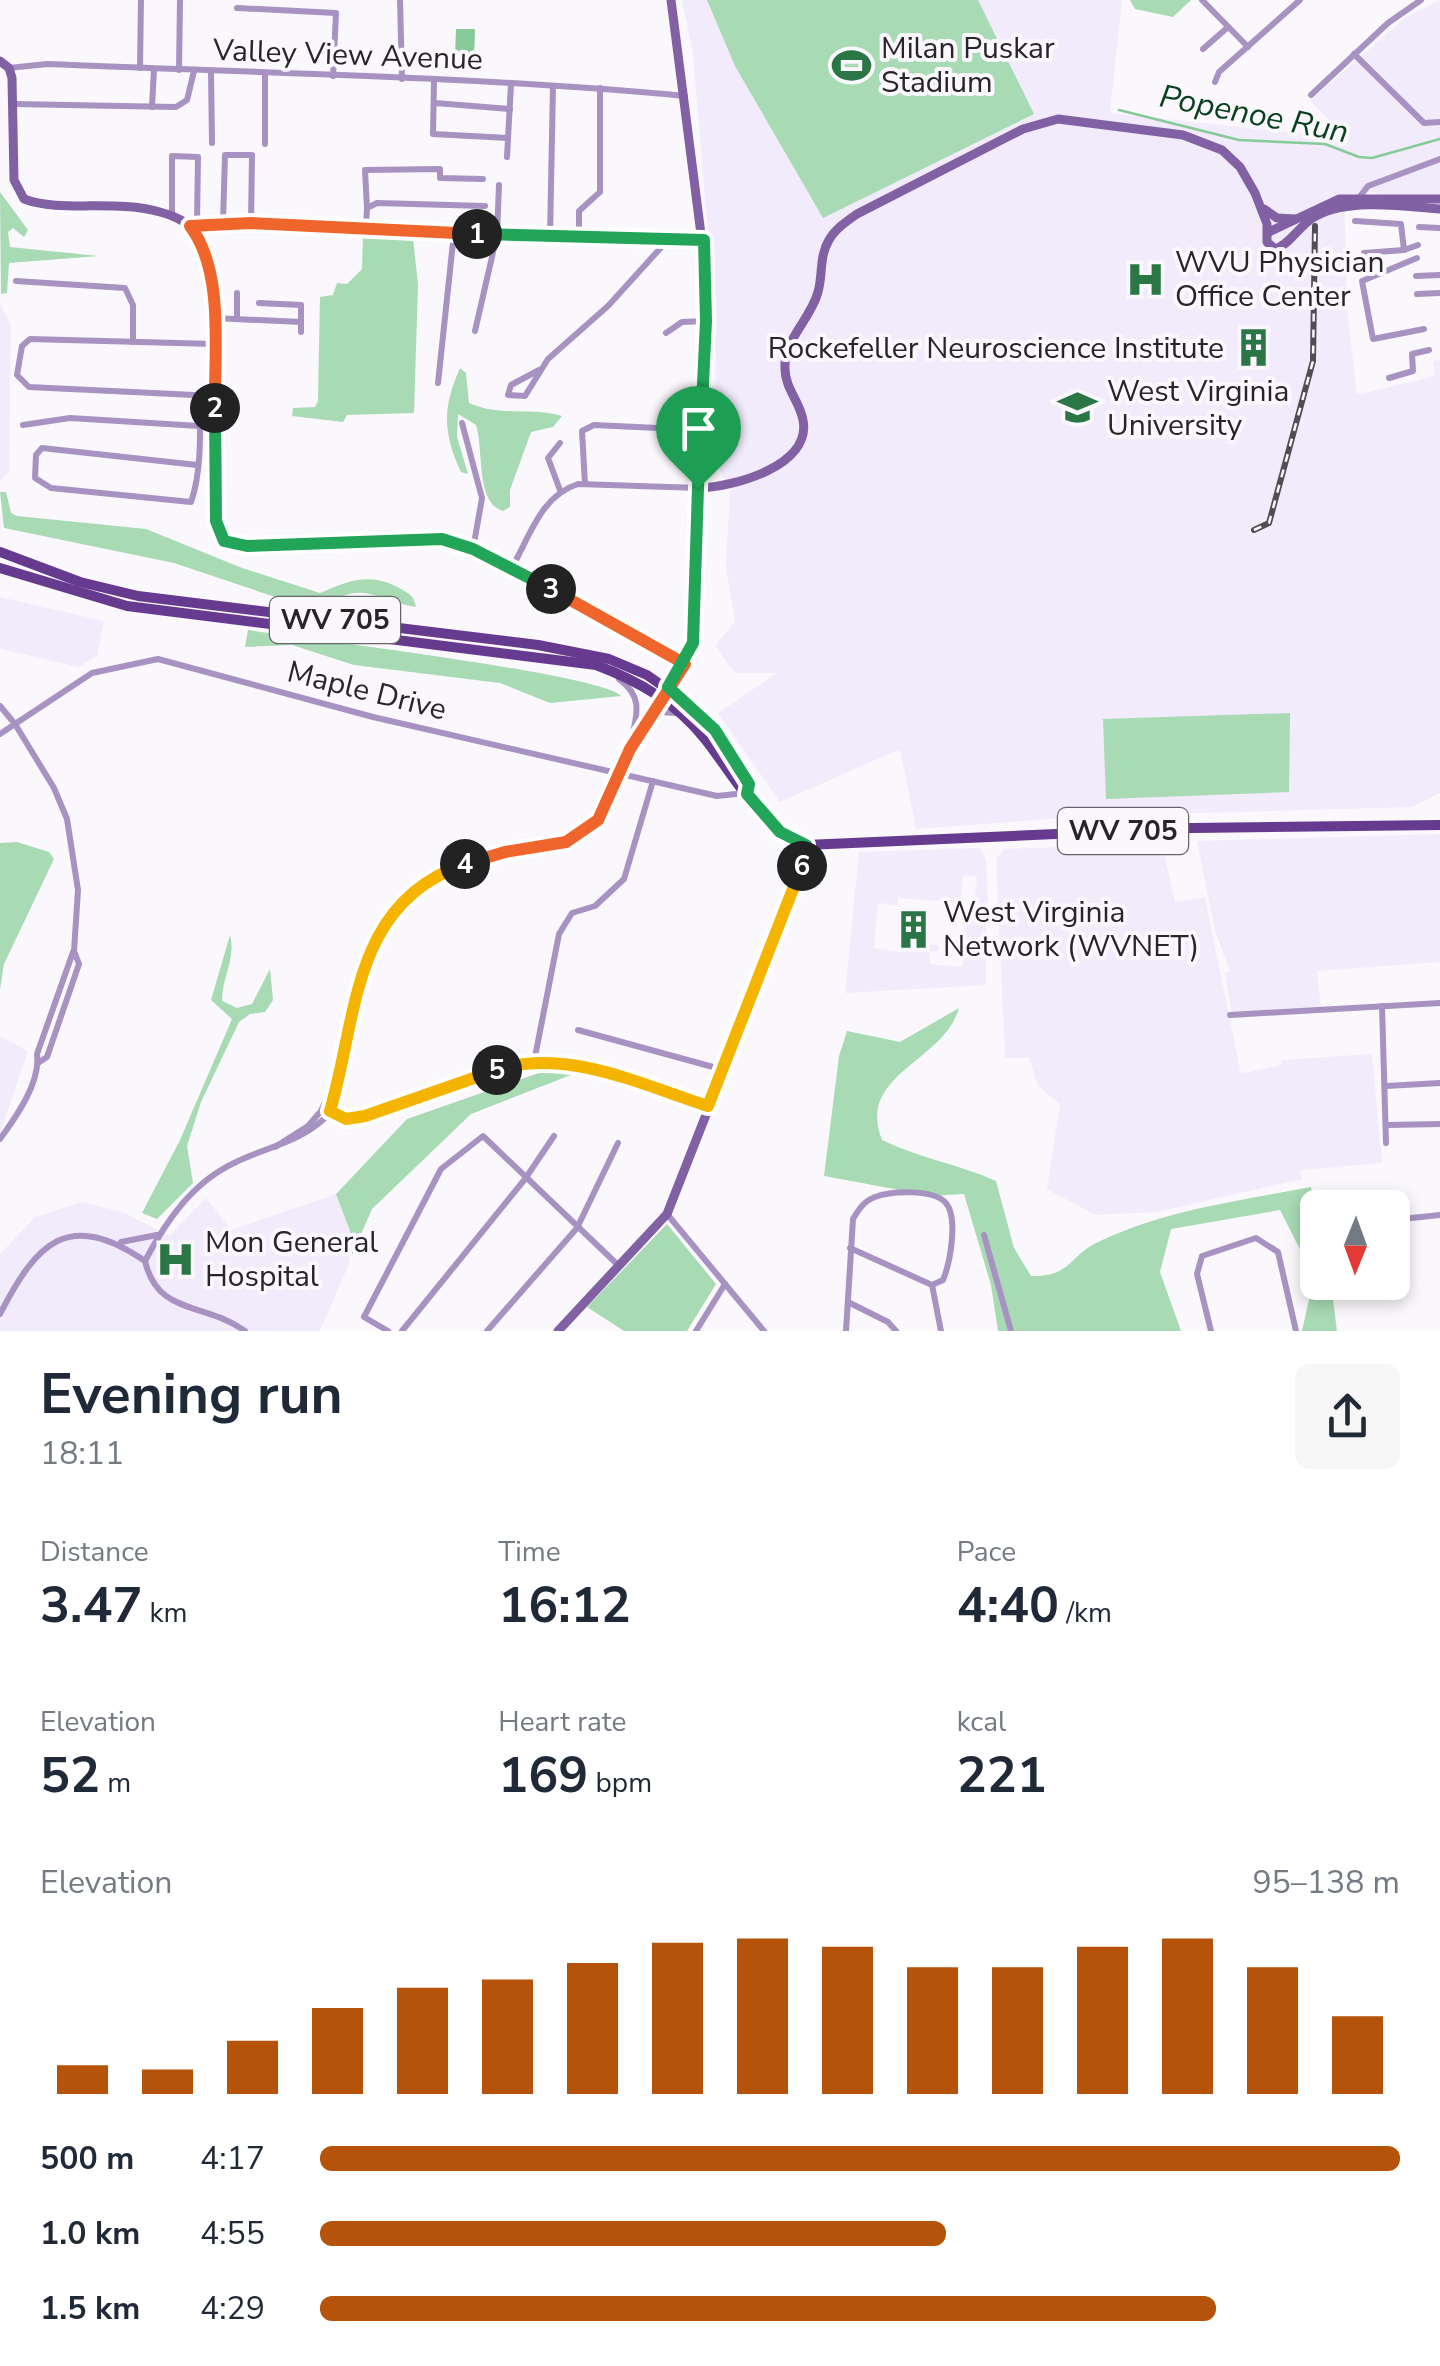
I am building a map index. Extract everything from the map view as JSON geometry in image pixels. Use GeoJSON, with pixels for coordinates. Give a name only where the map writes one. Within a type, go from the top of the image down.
{"type":"FeatureCollection","features":[{"type":"Feature","properties":{"kind":"main road","name":"WV 705"},"geometry":{"type":"LineString","coordinates":[[0,549],[63,576],[138,596],[571,649],[630,667],[715,730],[749,784],[747,794]]}},
{"type":"Feature","properties":{"kind":"main road","name":"WV 705"},"geometry":{"type":"LineString","coordinates":[[0,570],[127,606],[596,665],[665,692],[780,832],[806,845],[1223,827],[1440,825]]}},
{"type":"Feature","properties":{"kind":"street"},"geometry":{"type":"LineString","coordinates":[[140,68],[141,0]]}},
{"type":"Feature","properties":{"kind":"street"},"geometry":{"type":"LineString","coordinates":[[180,0],[180,70]]}},
{"type":"Feature","properties":{"kind":"street"},"geometry":{"type":"LineString","coordinates":[[400,0],[402,79]]}},
{"type":"Feature","properties":{"kind":"street"},"geometry":{"type":"LineString","coordinates":[[630,749],[685,664],[693,643],[706,321],[704,240],[671,0]]}},
{"type":"Feature","properties":{"kind":"street"},"geometry":{"type":"LineString","coordinates":[[1202,0],[1248,47]]}},
{"type":"Feature","properties":{"kind":"street"},"geometry":{"type":"LineString","coordinates":[[1215,82],[1219,72],[1300,0]]}},
{"type":"Feature","properties":{"kind":"street"},"geometry":{"type":"LineString","coordinates":[[1311,95],[1404,9],[1421,0]]}},
{"type":"Feature","properties":{"kind":"street"},"geometry":{"type":"LineString","coordinates":[[236,8],[332,10],[333,76]]}},
{"type":"Feature","properties":{"kind":"street"},"geometry":{"type":"LineString","coordinates":[[1203,49],[1228,27]]}},
{"type":"Feature","properties":{"kind":"street"},"geometry":{"type":"LineString","coordinates":[[1354,54],[1424,123],[1440,122]]}},
{"type":"Feature","properties":{"kind":"street"},"geometry":{"type":"LineString","coordinates":[[5,64],[13,104],[14,180],[24,199],[45,204],[120,204],[193,225],[223,222],[704,240]]}},
{"type":"Feature","properties":{"kind":"street","name":"Valley View Avenue"},"geometry":{"type":"LineString","coordinates":[[5,64],[600,88],[684,96]]}},
{"type":"Feature","properties":{"kind":"street"},"geometry":{"type":"LineString","coordinates":[[152,107],[154,69]]}},
{"type":"Feature","properties":{"kind":"street"},"geometry":{"type":"LineString","coordinates":[[13,104],[183,105],[194,71]]}},
{"type":"Feature","properties":{"kind":"street"},"geometry":{"type":"LineString","coordinates":[[211,72],[212,144]]}},
{"type":"Feature","properties":{"kind":"street"},"geometry":{"type":"LineString","coordinates":[[265,74],[265,144]]}},
{"type":"Feature","properties":{"kind":"street"},"geometry":{"type":"LineString","coordinates":[[434,82],[433,134],[508,138]]}},
{"type":"Feature","properties":{"kind":"street"},"geometry":{"type":"LineString","coordinates":[[508,157],[511,84]]}},
{"type":"Feature","properties":{"kind":"street"},"geometry":{"type":"LineString","coordinates":[[550,236],[553,86]]}},
{"type":"Feature","properties":{"kind":"street"},"geometry":{"type":"LineString","coordinates":[[579,236],[580,211],[600,192],[600,88]]}},
{"type":"Feature","properties":{"kind":"street"},"geometry":{"type":"LineString","coordinates":[[434,103],[510,109]]}},
{"type":"Feature","properties":{"kind":"street"},"geometry":{"type":"LineString","coordinates":[[511,568],[548,501],[560,490],[585,484],[698,488],[723,485],[779,464],[796,452],[802,440],[802,416],[786,379],[785,358],[818,294],[824,252],[833,234],[857,214],[1038,122],[1058,119],[1197,138],[1222,150],[1240,167],[1279,232]]}},
{"type":"Feature","properties":{"kind":"street"},"geometry":{"type":"LineString","coordinates":[[223,222],[225,155],[252,155],[251,223]]}},
{"type":"Feature","properties":{"kind":"street"},"geometry":{"type":"LineString","coordinates":[[172,216],[172,156],[198,157],[193,225],[203,249],[213,318],[215,510],[217,529],[224,541],[247,546],[429,538],[473,549],[685,664]]}},
{"type":"Feature","properties":{"kind":"street"},"geometry":{"type":"LineString","coordinates":[[1358,203],[1368,186],[1440,159]]}},
{"type":"Feature","properties":{"kind":"street"},"geometry":{"type":"LineString","coordinates":[[366,227],[366,170],[440,169],[440,178],[483,178]]}},
{"type":"Feature","properties":{"kind":"street"},"geometry":{"type":"LineString","coordinates":[[475,331],[498,235],[499,185]]}},
{"type":"Feature","properties":{"kind":"street"},"geometry":{"type":"LineString","coordinates":[[1279,232],[1358,203],[1440,199]]}},
{"type":"Feature","properties":{"kind":"street"},"geometry":{"type":"LineString","coordinates":[[367,208],[398,200],[485,206]]}},
{"type":"Feature","properties":{"kind":"street"},"geometry":{"type":"LineString","coordinates":[[1279,232],[1332,201],[1440,209]]}},
{"type":"Feature","properties":{"kind":"street"},"geometry":{"type":"LineString","coordinates":[[1262,206],[1282,219],[1303,216]]}},
{"type":"Feature","properties":{"kind":"street"},"geometry":{"type":"LineString","coordinates":[[1356,221],[1400,224],[1404,250]]}},
{"type":"Feature","properties":{"kind":"street"},"geometry":{"type":"LineString","coordinates":[[1419,227],[1440,228]]}},
{"type":"Feature","properties":{"kind":"street"},"geometry":{"type":"LineString","coordinates":[[438,383],[454,233]]}},
{"type":"Feature","properties":{"kind":"street"},"geometry":{"type":"LineString","coordinates":[[539,370],[525,396],[508,395],[511,386],[539,370],[617,297],[667,241]]}},
{"type":"Feature","properties":{"kind":"street"},"geometry":{"type":"LineString","coordinates":[[1364,253],[1418,245]]}},
{"type":"Feature","properties":{"kind":"street"},"geometry":{"type":"LineString","coordinates":[[1417,258],[1362,280],[1373,339],[1424,329]]}},
{"type":"Feature","properties":{"kind":"street"},"geometry":{"type":"LineString","coordinates":[[1416,276],[1440,276]]}},
{"type":"Feature","properties":{"kind":"street"},"geometry":{"type":"LineString","coordinates":[[16,281],[125,288],[133,305],[133,342]]}},
{"type":"Feature","properties":{"kind":"street"},"geometry":{"type":"LineString","coordinates":[[237,293],[237,319]]}},
{"type":"Feature","properties":{"kind":"street"},"geometry":{"type":"LineString","coordinates":[[1418,294],[1440,294]]}},
{"type":"Feature","properties":{"kind":"street"},"geometry":{"type":"LineString","coordinates":[[260,303],[301,305],[300,332]]}},
{"type":"Feature","properties":{"kind":"street"},"geometry":{"type":"LineString","coordinates":[[213,318],[301,322]]}},
{"type":"Feature","properties":{"kind":"street"},"geometry":{"type":"LineString","coordinates":[[666,333],[682,322],[706,321]]}},
{"type":"Feature","properties":{"kind":"street"},"geometry":{"type":"LineString","coordinates":[[214,344],[30,339],[22,346],[17,375],[29,387],[214,396]]}},
{"type":"Feature","properties":{"kind":"street"},"geometry":{"type":"LineString","coordinates":[[1389,378],[1413,371],[1412,354],[1428,350]]}},
{"type":"Feature","properties":{"kind":"street"},"geometry":{"type":"LineString","coordinates":[[196,464],[42,448],[36,455],[35,478],[51,488],[184,504],[193,497],[200,426],[200,396]]}},
{"type":"Feature","properties":{"kind":"street"},"geometry":{"type":"LineString","coordinates":[[23,426],[70,418],[200,426]]}},
{"type":"Feature","properties":{"kind":"street"},"geometry":{"type":"LineString","coordinates":[[462,423],[482,498],[473,549]]}},
{"type":"Feature","properties":{"kind":"street"},"geometry":{"type":"LineString","coordinates":[[585,484],[582,431],[594,425],[701,430]]}},
{"type":"Feature","properties":{"kind":"street"},"geometry":{"type":"LineString","coordinates":[[560,443],[548,458],[560,490]]}},
{"type":"Feature","properties":{"kind":"street","name":"Maple Drive"},"geometry":{"type":"LineString","coordinates":[[0,734],[92,672],[158,658],[326,705],[717,796],[747,794]]}},
{"type":"Feature","properties":{"kind":"street"},"geometry":{"type":"LineString","coordinates":[[245,1331],[216,1313],[166,1300],[150,1284],[145,1261],[158,1235],[182,1200],[231,1164],[275,1147],[326,1114],[356,991],[380,932],[396,908],[416,889],[450,870],[505,852],[566,842],[598,820],[622,773],[638,708],[636,696],[624,682],[596,665]]}},
{"type":"Feature","properties":{"kind":"street"},"geometry":{"type":"LineString","coordinates":[[0,706],[54,788],[67,819],[78,890],[74,951],[37,1054],[38,1063]]}},
{"type":"Feature","properties":{"kind":"street"},"geometry":{"type":"LineString","coordinates":[[630,749],[660,712],[684,717]]}},
{"type":"Feature","properties":{"kind":"street"},"geometry":{"type":"LineString","coordinates":[[534,1062],[559,934],[572,914],[595,906],[624,879],[654,781]]}},
{"type":"Feature","properties":{"kind":"street"},"geometry":{"type":"LineString","coordinates":[[558,1331],[667,1214],[785,914],[806,845]]}},
{"type":"Feature","properties":{"kind":"street"},"geometry":{"type":"LineString","coordinates":[[0,1139],[18,1113],[38,1063],[60,1028],[74,988],[78,964],[74,951]]}},
{"type":"Feature","properties":{"kind":"street"},"geometry":{"type":"LineString","coordinates":[[1230,1015],[1440,1003]]}},
{"type":"Feature","properties":{"kind":"street"},"geometry":{"type":"LineString","coordinates":[[1382,1006],[1386,1143]]}},
{"type":"Feature","properties":{"kind":"street"},"geometry":{"type":"LineString","coordinates":[[578,1030],[724,1070]]}},
{"type":"Feature","properties":{"kind":"street"},"geometry":{"type":"LineString","coordinates":[[326,1114],[346,1119],[534,1062],[571,1064],[708,1106]]}},
{"type":"Feature","properties":{"kind":"street"},"geometry":{"type":"LineString","coordinates":[[1386,1086],[1440,1082]]}},
{"type":"Feature","properties":{"kind":"street"},"geometry":{"type":"LineString","coordinates":[[1388,1125],[1440,1124]]}},
{"type":"Feature","properties":{"kind":"street"},"geometry":{"type":"LineString","coordinates":[[388,1331],[364,1318],[441,1169],[483,1136],[618,1265]]}},
{"type":"Feature","properties":{"kind":"street"},"geometry":{"type":"LineString","coordinates":[[402,1331],[525,1179],[554,1136]]}},
{"type":"Feature","properties":{"kind":"street"},"geometry":{"type":"LineString","coordinates":[[487,1331],[577,1228],[618,1144]]}},
{"type":"Feature","properties":{"kind":"street"},"geometry":{"type":"LineString","coordinates":[[846,1331],[853,1219],[862,1204],[877,1196],[928,1194],[943,1200],[950,1210],[949,1265],[943,1280],[932,1286]]}},
{"type":"Feature","properties":{"kind":"street"},"geometry":{"type":"LineString","coordinates":[[667,1214],[764,1331]]}},
{"type":"Feature","properties":{"kind":"street"},"geometry":{"type":"LineString","coordinates":[[1410,1218],[1440,1215]]}},
{"type":"Feature","properties":{"kind":"street"},"geometry":{"type":"LineString","coordinates":[[0,1314],[24,1267],[40,1250],[86,1233],[117,1242],[145,1261]]}},
{"type":"Feature","properties":{"kind":"street"},"geometry":{"type":"LineString","coordinates":[[117,1242],[158,1235]]}},
{"type":"Feature","properties":{"kind":"street"},"geometry":{"type":"LineString","coordinates":[[984,1235],[1011,1331]]}},
{"type":"Feature","properties":{"kind":"street"},"geometry":{"type":"LineString","coordinates":[[1212,1331],[1196,1274],[1202,1256],[1256,1238],[1278,1252],[1296,1331]]}},
{"type":"Feature","properties":{"kind":"street"},"geometry":{"type":"LineString","coordinates":[[850,1248],[932,1286]]}},
{"type":"Feature","properties":{"kind":"street"},"geometry":{"type":"LineString","coordinates":[[696,1331],[725,1284]]}},
{"type":"Feature","properties":{"kind":"street"},"geometry":{"type":"LineString","coordinates":[[932,1286],[942,1331]]}},
{"type":"Feature","properties":{"kind":"street"},"geometry":{"type":"LineString","coordinates":[[848,1302],[888,1322],[896,1331]]}},
{"type":"Feature","properties":{"kind":"street"},"geometry":{"type":"LineString","coordinates":[[753,1331],[757,1323]]}},
{"type":"Feature","properties":{"kind":"shaded area","name":"West Virginia University"},"geometry":{"type":"Polygon","coordinates":[[[682,0],[1122,0],[1110,113],[1317,135],[1331,122],[1310,101],[1406,17],[1440,0],[1440,215],[1371,192],[1344,201],[1348,317],[1357,395],[1435,376],[1433,361],[1440,360],[1440,793],[1412,807],[1092,816],[916,829],[900,749],[780,802],[718,713],[777,673],[735,673],[715,646],[735,621],[726,567],[730,491],[717,465],[715,318],[693,53],[682,0]]]}},
{"type":"Feature","properties":{"kind":"shaded area"},"geometry":{"type":"Polygon","coordinates":[[[707,0],[978,0],[1034,114],[823,218],[735,66],[707,0]]]}},
{"type":"Feature","properties":{"kind":"shaded area"},"geometry":{"type":"Polygon","coordinates":[[[1130,0],[1191,0],[1173,17],[1135,9],[1130,0]]]}},
{"type":"Feature","properties":{"kind":"shaded area"},"geometry":{"type":"Polygon","coordinates":[[[456,29],[475,29],[474,57],[455,57],[456,29]]]}},
{"type":"Feature","properties":{"kind":"shaded area"},"geometry":{"type":"Polygon","coordinates":[[[0,192],[28,230],[24,237],[13,228],[8,232],[10,247],[99,256],[9,263],[7,293],[1,294],[0,192]]]}},
{"type":"Feature","properties":{"kind":"shaded area"},"geometry":{"type":"Polygon","coordinates":[[[363,236],[413,237],[418,285],[414,413],[347,415],[343,422],[292,416],[293,408],[315,407],[318,401],[320,297],[333,295],[337,283],[347,284],[362,269],[363,236]]]}},
{"type":"Feature","properties":{"kind":"shaded area"},"geometry":{"type":"Polygon","coordinates":[[[0,304],[11,324],[9,471],[0,481],[0,304]]]}},
{"type":"Feature","properties":{"kind":"shaded area"},"geometry":{"type":"Polygon","coordinates":[[[460,368],[466,373],[469,403],[493,410],[562,416],[553,427],[531,432],[510,490],[510,507],[503,511],[494,506],[484,487],[476,425],[458,414],[457,437],[468,474],[461,472],[450,444],[448,407],[460,368]]]}},
{"type":"Feature","properties":{"kind":"shaded area"},"geometry":{"type":"Polygon","coordinates":[[[0,492],[6,492],[11,513],[17,516],[146,529],[242,568],[320,593],[351,582],[380,581],[409,594],[416,607],[360,593],[326,606],[284,600],[174,563],[4,528],[0,492]]]}},
{"type":"Feature","properties":{"kind":"shaded area"},"geometry":{"type":"Polygon","coordinates":[[[0,597],[104,621],[97,656],[79,667],[0,649],[0,597]]]}},
{"type":"Feature","properties":{"kind":"shaded area"},"geometry":{"type":"Polygon","coordinates":[[[248,630],[508,668],[602,687],[621,696],[550,703],[500,683],[354,665],[292,645],[245,647],[248,630]]]}},
{"type":"Feature","properties":{"kind":"shaded area"},"geometry":{"type":"Polygon","coordinates":[[[1290,713],[1289,792],[1106,799],[1103,719],[1290,713]]]}},
{"type":"Feature","properties":{"kind":"shaded area"},"geometry":{"type":"Polygon","coordinates":[[[1440,834],[1440,962],[1317,971],[1321,1008],[1232,1013],[1225,973],[1230,972],[1215,930],[1197,841],[1440,834]]]}},
{"type":"Feature","properties":{"kind":"shaded area"},"geometry":{"type":"Polygon","coordinates":[[[17,842],[49,852],[54,859],[4,964],[0,989],[0,843],[17,842]]]}},
{"type":"Feature","properties":{"kind":"shaded area"},"geometry":{"type":"Polygon","coordinates":[[[1162,844],[1175,902],[1205,897],[1241,1074],[1281,1065],[1281,1060],[1372,1054],[1382,1163],[1300,1170],[1302,1179],[1157,1212],[1095,1215],[1047,1189],[1060,1104],[1038,1086],[1029,1058],[1005,1058],[996,859],[1004,849],[1162,844]]]}},
{"type":"Feature","properties":{"kind":"shaded area"},"geometry":{"type":"Polygon","coordinates":[[[980,848],[986,860],[988,902],[974,909],[977,877],[963,875],[960,907],[951,907],[951,902],[898,898],[897,905],[878,903],[874,948],[898,952],[899,942],[939,945],[938,951],[929,951],[930,964],[963,967],[965,919],[986,915],[986,985],[845,993],[859,852],[980,848]]]}},
{"type":"Feature","properties":{"kind":"shaded area"},"geometry":{"type":"Polygon","coordinates":[[[230,935],[231,952],[222,1001],[237,1008],[252,1004],[270,969],[273,1000],[265,1012],[250,1014],[239,1022],[201,1102],[187,1146],[193,1183],[157,1219],[142,1213],[180,1140],[232,1019],[211,1000],[230,935]]]}},
{"type":"Feature","properties":{"kind":"shaded area"},"geometry":{"type":"Polygon","coordinates":[[[959,1008],[937,1042],[891,1083],[881,1099],[877,1118],[882,1140],[996,1181],[1014,1248],[1031,1276],[1062,1270],[1087,1248],[1148,1222],[1311,1187],[1312,1190],[1300,1190],[1300,1249],[1280,1210],[1171,1229],[1160,1272],[1181,1331],[998,1331],[991,1285],[964,1194],[932,1196],[824,1176],[839,1056],[847,1031],[900,1042],[959,1008]]]}},
{"type":"Feature","properties":{"kind":"shaded area"},"geometry":{"type":"Polygon","coordinates":[[[0,1036],[28,1051],[0,1134],[0,1036]]]}},
{"type":"Feature","properties":{"kind":"shaded area"},"geometry":{"type":"Polygon","coordinates":[[[539,1073],[576,1073],[471,1114],[372,1209],[352,1255],[350,1231],[336,1194],[407,1119],[539,1073]]]}},
{"type":"Feature","properties":{"kind":"shaded area","name":"Mon General Hospital"},"geometry":{"type":"Polygon","coordinates":[[[336,1194],[350,1231],[349,1264],[320,1331],[0,1331],[0,1254],[35,1217],[82,1202],[123,1212],[169,1236],[206,1198],[231,1230],[336,1194]]]}},
{"type":"Feature","properties":{"kind":"shaded area"},"geometry":{"type":"Polygon","coordinates":[[[667,1224],[716,1284],[687,1331],[624,1331],[587,1307],[667,1224]]]}},
{"type":"Feature","properties":{"kind":"shaded area"},"geometry":{"type":"Polygon","coordinates":[[[1309,1300],[1333,1300],[1337,1331],[1302,1331],[1309,1300]]]}},
{"type":"Feature","properties":{"kind":"waterway","name":"Popenoe Run"},"geometry":{"type":"LineString","coordinates":[[1119,110],[1239,140],[1325,144],[1359,157],[1372,158],[1440,139]]}},
{"type":"Feature","properties":{"kind":"railway"},"geometry":{"type":"LineString","coordinates":[[1254,530],[1269,523],[1313,361],[1315,226]]}},
{"type":"Feature","properties":{"kind":"place","name":"Milan Puskar Stadium"},"geometry":{"type":"Point","coordinates":[851,65]}},
{"type":"Feature","properties":{"kind":"place","name":"WVU Physician Office Center"},"geometry":{"type":"Point","coordinates":[1145,279]}},
{"type":"Feature","properties":{"kind":"place","name":"Rockefeller Neuroscience Institute"},"geometry":{"type":"Point","coordinates":[1254,348]}},
{"type":"Feature","properties":{"kind":"place","name":"West Virginia University"},"geometry":{"type":"Point","coordinates":[1077,408]}},
{"type":"Feature","properties":{"kind":"place","name":"West Virginia Network (WVNET)"},"geometry":{"type":"Point","coordinates":[913,929]}},
{"type":"Feature","properties":{"kind":"place","name":"Mon General Hospital"},"geometry":{"type":"Point","coordinates":[175,1259]}},
{"type":"Feature","properties":{"kind":"route"},"geometry":{"type":"LineString","coordinates":[[698,488],[693,643],[685,664],[668,687],[715,730],[749,784],[747,794],[772,824],[806,845],[785,914],[708,1106],[571,1064],[534,1062],[516,1064],[365,1116],[346,1119],[330,1111],[356,991],[380,932],[396,908],[416,889],[450,870],[505,852],[566,842],[598,820],[630,749],[661,697],[668,687],[679,674],[685,664],[594,611],[473,549],[442,539],[247,546],[224,541],[217,529],[215,510],[213,318],[203,249],[190,226],[223,222],[704,240],[707,281],[698,488]]}}]}
